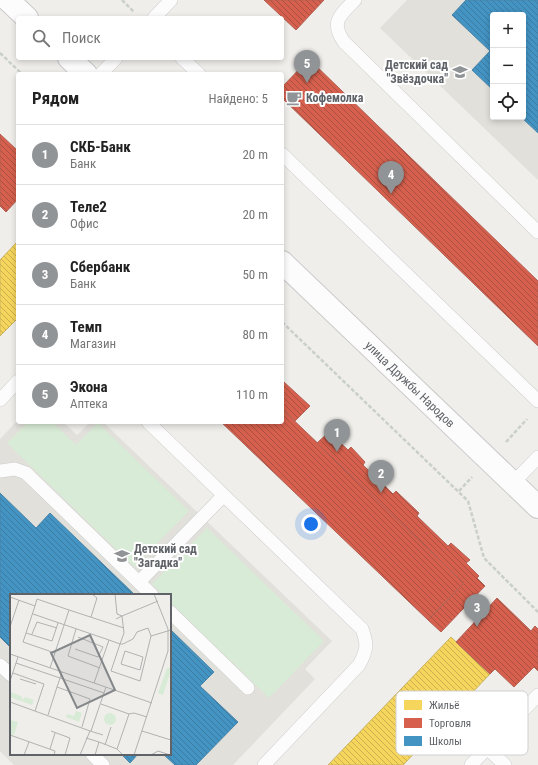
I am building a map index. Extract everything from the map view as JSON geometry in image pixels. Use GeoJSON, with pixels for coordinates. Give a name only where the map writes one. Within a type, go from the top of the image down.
{"type":"FeatureCollection","features":[{"type":"Feature","properties":{"kind":"street"},"geometry":{"type":"LineString","coordinates":[[8,0],[25,16]]}},
{"type":"Feature","properties":{"kind":"street"},"geometry":{"type":"LineString","coordinates":[[71,60],[84,72]]}},
{"type":"Feature","properties":{"kind":"street","name":"улица Дружбы Народов"},"geometry":{"type":"LineString","coordinates":[[284,264],[538,507]]}},
{"type":"Feature","properties":{"kind":"lane"},"geometry":{"type":"LineString","coordinates":[[156,16],[171,0]]}},
{"type":"Feature","properties":{"kind":"lane"},"geometry":{"type":"LineString","coordinates":[[355,0],[343,12],[338,21],[338,33],[344,42],[538,232]]}},
{"type":"Feature","properties":{"kind":"lane"},"geometry":{"type":"LineString","coordinates":[[103,72],[114,60]]}},
{"type":"Feature","properties":{"kind":"lane"},"geometry":{"type":"LineString","coordinates":[[184,60],[197,72]]}},
{"type":"Feature","properties":{"kind":"lane"},"geometry":{"type":"LineString","coordinates":[[284,156],[538,401]]}},
{"type":"Feature","properties":{"kind":"lane"},"geometry":{"type":"LineString","coordinates":[[0,400],[16,383]]}},
{"type":"Feature","properties":{"kind":"lane"},"geometry":{"type":"LineString","coordinates":[[150,424],[362,629],[367,641],[366,652],[359,665],[264,765]]}},
{"type":"Feature","properties":{"kind":"lane"},"geometry":{"type":"LineString","coordinates":[[513,483],[538,458]]}},
{"type":"Feature","properties":{"kind":"lane"},"geometry":{"type":"LineString","coordinates":[[0,471],[16,469],[26,473],[151,594]]}},
{"type":"Feature","properties":{"kind":"lane"},"geometry":{"type":"LineString","coordinates":[[139,582],[223,496]]}},
{"type":"Feature","properties":{"kind":"lane"},"geometry":{"type":"LineString","coordinates":[[171,613],[248,688]]}},
{"type":"Feature","properties":{"kind":"lane"},"geometry":{"type":"LineString","coordinates":[[528,705],[538,695]]}},
{"type":"Feature","properties":{"kind":"lane"},"geometry":{"type":"LineString","coordinates":[[93,755],[103,765]]}},
{"type":"Feature","properties":{"kind":"lane"},"geometry":{"type":"LineString","coordinates":[[471,765],[480,755]]}},
{"type":"Feature","properties":{"kind":"lane"},"geometry":{"type":"LineString","coordinates":[[494,755],[505,765]]}},
{"type":"Feature","properties":{"kind":"path"},"geometry":{"type":"LineString","coordinates":[[122,0],[136,14]]}},
{"type":"Feature","properties":{"kind":"path"},"geometry":{"type":"LineString","coordinates":[[0,53],[20,72]]}},
{"type":"Feature","properties":{"kind":"path"},"geometry":{"type":"LineString","coordinates":[[284,324],[468,501],[484,558],[538,612]]}},
{"type":"Feature","properties":{"kind":"shaded area","name":"Детский сад \"Звёздочка\""},"geometry":{"type":"Polygon","coordinates":[[[407,0],[538,0],[538,180],[380,28],[407,0]]]}},
{"type":"Feature","properties":{"kind":"shaded area","name":"Детский сад \"Загадка\""},"geometry":{"type":"Polygon","coordinates":[[[16,422],[16,424],[65,424],[77,435],[88,424],[105,424],[332,641],[305,669],[315,679],[233,765],[14,765],[0,751],[0,439],[16,422]]]}},
{"type":"Feature","properties":{"kind":"green space"},"geometry":{"type":"Polygon","coordinates":[[[26,424],[54,424],[76,445],[97,424],[99,424],[189,511],[134,567],[7,443],[26,424]]]}},
{"type":"Feature","properties":{"kind":"green space"},"geometry":{"type":"Polygon","coordinates":[[[207,528],[324,641],[269,698],[171,603],[171,594],[162,594],[152,584],[207,528]]]}},
{"type":"Feature","properties":{"kind":"building: Жильё"},"geometry":{"type":"Polygon","coordinates":[[[16,243],[16,320],[0,336],[0,260],[16,243]]]}},
{"type":"Feature","properties":{"kind":"building: Жильё"},"geometry":{"type":"Polygon","coordinates":[[[451,637],[490,674],[474,691],[399,691],[451,637]]]}},
{"type":"Feature","properties":{"kind":"building: Жильё"},"geometry":{"type":"Polygon","coordinates":[[[396,694],[396,755],[413,755],[403,765],[328,765],[396,694]]]}},
{"type":"Feature","properties":{"kind":"building: Торговля"},"geometry":{"type":"Polygon","coordinates":[[[264,0],[324,0],[296,30],[284,19],[284,16],[281,16],[264,0]]]}},
{"type":"Feature","properties":{"kind":"building: Торговля"},"geometry":{"type":"Polygon","coordinates":[[[309,59],[538,281],[538,346],[284,100],[284,85],[309,59]]]}},
{"type":"Feature","properties":{"kind":"building: Торговля"},"geometry":{"type":"Polygon","coordinates":[[[0,134],[16,149],[16,201],[6,212],[0,206],[0,134]]]}},
{"type":"Feature","properties":{"kind":"building: Торговля"},"geometry":{"type":"Polygon","coordinates":[[[284,382],[310,406],[295,421],[284,411],[284,382]]]}},
{"type":"Feature","properties":{"kind":"building: Торговля"},"geometry":{"type":"Polygon","coordinates":[[[284,411],[464,583],[428,620],[223,424],[284,424],[284,411]]]}},
{"type":"Feature","properties":{"kind":"building: Торговля"},"geometry":{"type":"Polygon","coordinates":[[[329,432],[348,450],[351,447],[365,462],[363,465],[393,494],[396,491],[419,513],[417,516],[448,546],[451,543],[470,560],[466,563],[479,576],[477,578],[485,586],[441,632],[428,620],[464,583],[317,443],[329,432]]]}},
{"type":"Feature","properties":{"kind":"building: Торговля"},"geometry":{"type":"Polygon","coordinates":[[[497,598],[531,631],[535,626],[538,629],[538,671],[534,667],[514,687],[495,669],[490,674],[456,642],[497,598]]]}},
{"type":"Feature","properties":{"kind":"building: Школы"},"geometry":{"type":"Polygon","coordinates":[[[466,0],[538,0],[538,133],[524,120],[526,120],[526,12],[490,12],[490,51],[452,15],[466,0]]]}},
{"type":"Feature","properties":{"kind":"building: Школы"},"geometry":{"type":"Polygon","coordinates":[[[490,51],[490,87],[472,70],[490,51]]]}},
{"type":"Feature","properties":{"kind":"building: Школы"},"geometry":{"type":"Polygon","coordinates":[[[0,493],[36,528],[50,513],[134,594],[10,594],[10,647],[0,637],[0,493]]]}},
{"type":"Feature","properties":{"kind":"building: Школы"},"geometry":{"type":"Polygon","coordinates":[[[171,630],[214,672],[200,686],[238,722],[196,765],[175,765],[164,755],[171,755],[171,630]]]}},
{"type":"Feature","properties":{"kind":"building: Школы"},"geometry":{"type":"Polygon","coordinates":[[[122,755],[137,755],[130,763],[122,755]]]}},
{"type":"Feature","properties":{"kind":"place","name":"Детский сад \"Звёздочка\""},"geometry":{"type":"Point","coordinates":[460,72]}},
{"type":"Feature","properties":{"kind":"place","name":"Экона"},"geometry":{"type":"Point","coordinates":[307,83]}},
{"type":"Feature","properties":{"kind":"place","name":"Кофемолка"},"geometry":{"type":"Point","coordinates":[294,98]}},
{"type":"Feature","properties":{"kind":"place","name":"Темп"},"geometry":{"type":"Point","coordinates":[391,194]}},
{"type":"Feature","properties":{"kind":"place","name":"СКБ-Банк"},"geometry":{"type":"Point","coordinates":[337,452]}},
{"type":"Feature","properties":{"kind":"place","name":"Теле2"},"geometry":{"type":"Point","coordinates":[381,493]}},
{"type":"Feature","properties":{"kind":"place","name":"Детский сад \"Загадка\""},"geometry":{"type":"Point","coordinates":[122,556]}},
{"type":"Feature","properties":{"kind":"place","name":"Сбербанк"},"geometry":{"type":"Point","coordinates":[477,627]}}]}
